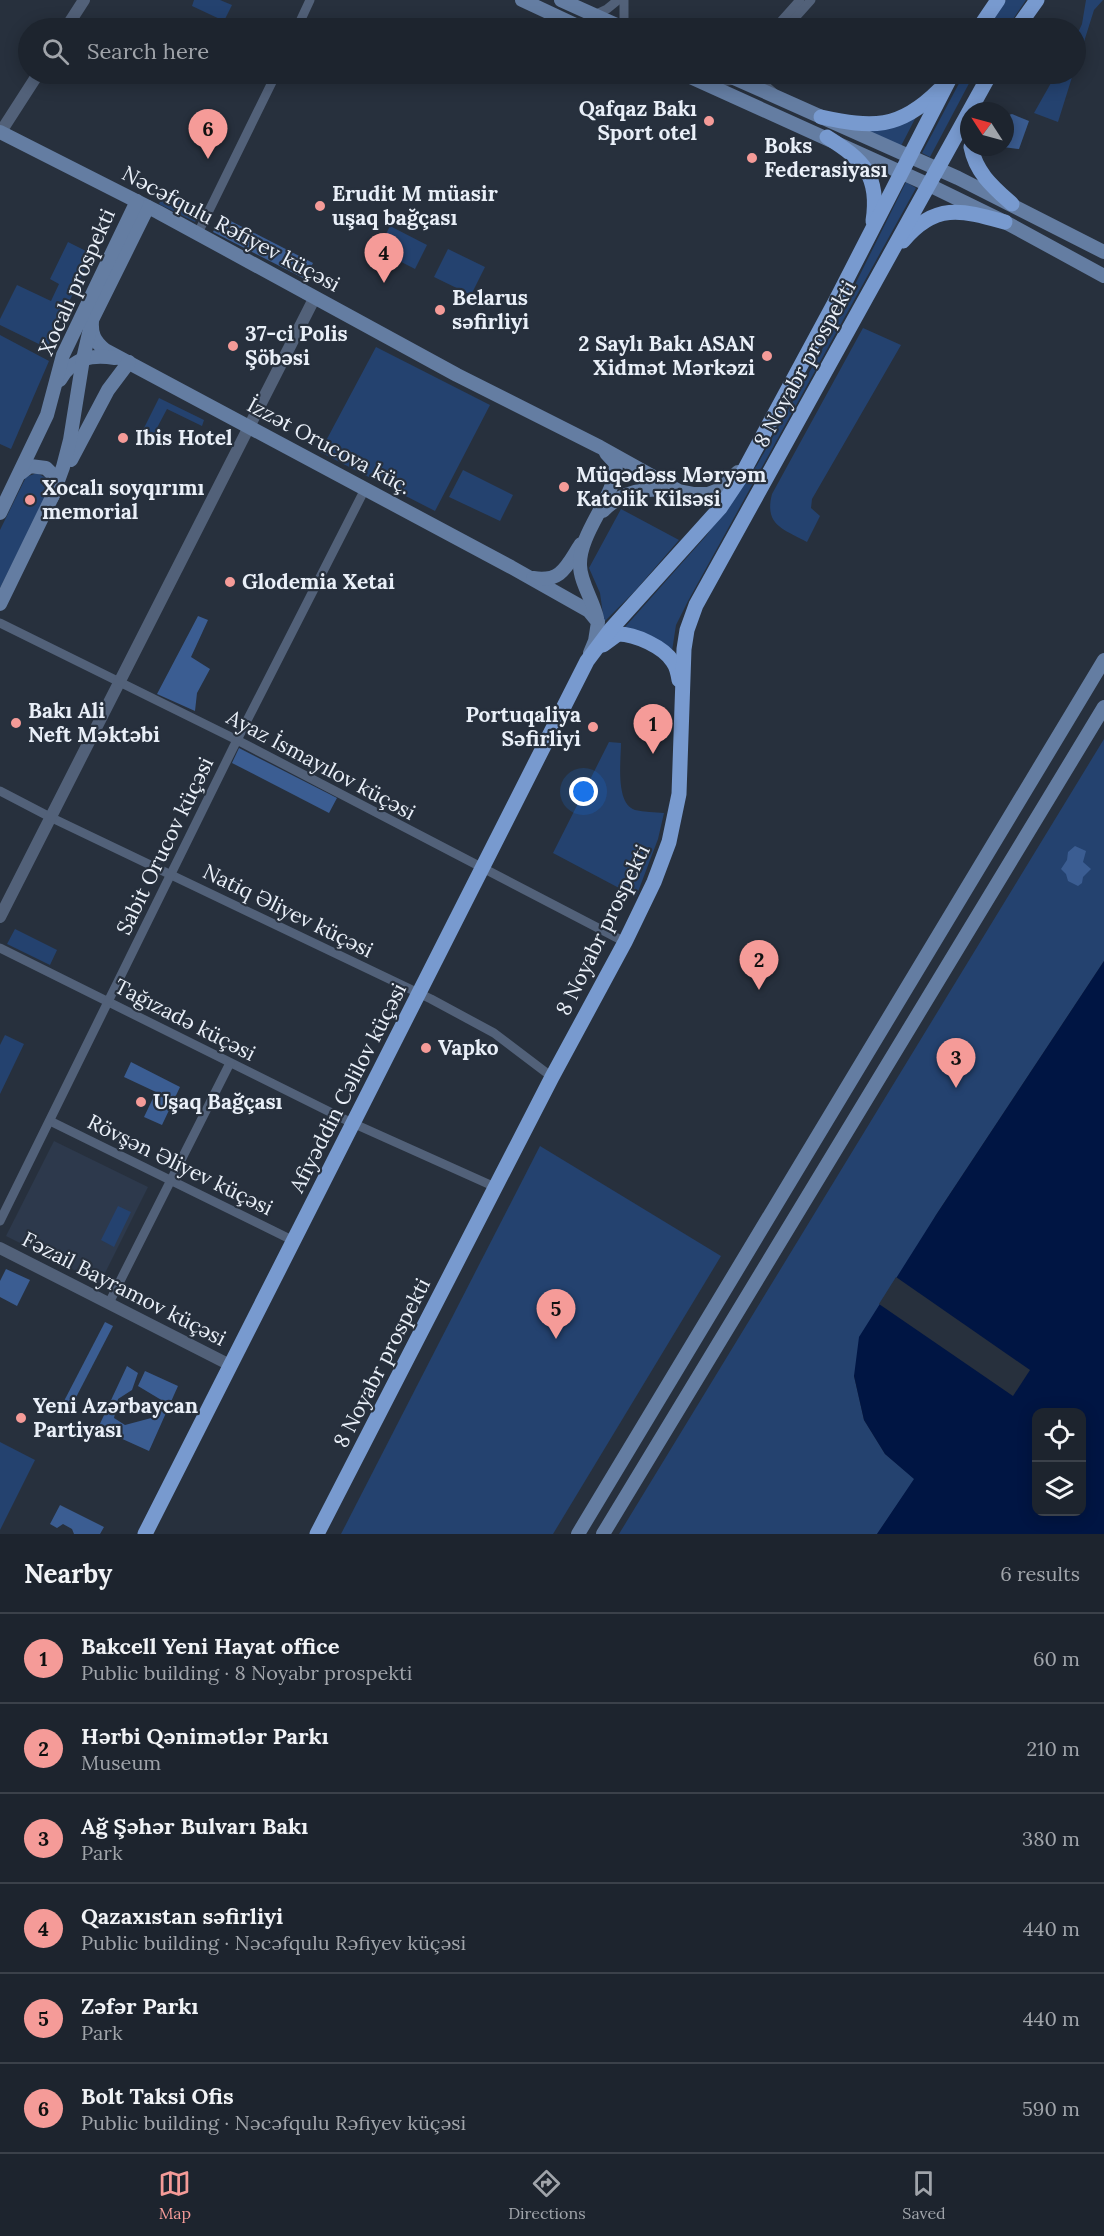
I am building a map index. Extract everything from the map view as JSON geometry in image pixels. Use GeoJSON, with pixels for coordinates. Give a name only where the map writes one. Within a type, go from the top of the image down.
{"type":"FeatureCollection","features":[{"type":"Feature","properties":{"kind":"highway"},"geometry":{"type":"LineString","coordinates":[[986,18],[998,0]]}},
{"type":"Feature","properties":{"kind":"highway"},"geometry":{"type":"LineString","coordinates":[[1024,18],[1037,0]]}},
{"type":"Feature","properties":{"kind":"highway"},"geometry":{"type":"LineString","coordinates":[[821,117],[864,125],[890,122],[927,102],[944,84]]}},
{"type":"Feature","properties":{"kind":"highway","name":"8 Noyabr prospekti"},"geometry":{"type":"LineString","coordinates":[[587,661],[610,629],[720,507],[752,457],[947,84]]}},
{"type":"Feature","properties":{"kind":"highway","name":"8 Noyabr prospekti"},"geometry":{"type":"LineString","coordinates":[[973,102],[984,84]]}},
{"type":"Feature","properties":{"kind":"highway","name":"8 Noyabr prospekti"},"geometry":{"type":"LineString","coordinates":[[316,1534],[552,1077],[625,942],[658,872],[674,824],[680,776],[681,695],[685,638],[696,605],[960,125]]}},
{"type":"Feature","properties":{"kind":"highway"},"geometry":{"type":"LineString","coordinates":[[827,137],[852,154],[871,176],[874,186],[874,209],[865,243]]}},
{"type":"Feature","properties":{"kind":"highway"},"geometry":{"type":"LineString","coordinates":[[974,156],[984,178],[1012,204]]}},
{"type":"Feature","properties":{"kind":"highway"},"geometry":{"type":"LineString","coordinates":[[885,262],[919,225],[942,213],[963,212],[1005,222]]}},
{"type":"Feature","properties":{"kind":"highway"},"geometry":{"type":"LineString","coordinates":[[587,661],[614,636],[626,634],[633,636],[660,650],[671,659],[676,667],[681,695]]}},
{"type":"Feature","properties":{"kind":"highway","name":"Afiyəddin Cəlilov küçəsi"},"geometry":{"type":"LineString","coordinates":[[145,1534],[587,661]]}},
{"type":"Feature","properties":{"kind":"main road"},"geometry":{"type":"LineString","coordinates":[[522,0],[561,18]]}},
{"type":"Feature","properties":{"kind":"main road"},"geometry":{"type":"LineString","coordinates":[[561,0],[601,18]]}},
{"type":"Feature","properties":{"kind":"main road"},"geometry":{"type":"LineString","coordinates":[[707,84],[901,171],[1005,222],[1104,276]]}},
{"type":"Feature","properties":{"kind":"main road"},"geometry":{"type":"LineString","coordinates":[[753,84],[821,117],[937,168],[1104,252]]}},
{"type":"Feature","properties":{"kind":"main road","name":"Nəcəfqulu Rəfiyev küçəsi"},"geometry":{"type":"LineString","coordinates":[[0,133],[198,233],[473,384],[600,447],[679,491]]}},
{"type":"Feature","properties":{"kind":"main road","name":"Xocalı prospekti"},"geometry":{"type":"LineString","coordinates":[[52,497],[69,446],[82,358],[92,320],[142,204]]}},
{"type":"Feature","properties":{"kind":"main road","name":"Xocalı prospekti"},"geometry":{"type":"LineString","coordinates":[[0,513],[47,414],[63,355],[142,204]]}},
{"type":"Feature","properties":{"kind":"main road","name":"İzzət Orucova küç."},"geometry":{"type":"LineString","coordinates":[[92,320],[92,331],[99,345],[511,567],[589,611],[598,622]]}},
{"type":"Feature","properties":{"kind":"main road"},"geometry":{"type":"LineString","coordinates":[[63,355],[82,358],[105,357],[129,362]]}},
{"type":"Feature","properties":{"kind":"main road"},"geometry":{"type":"LineString","coordinates":[[55,388],[67,369],[82,358]]}},
{"type":"Feature","properties":{"kind":"main road","name":"Xocalı prospekti"},"geometry":{"type":"LineString","coordinates":[[0,604],[108,390],[129,362]]}},
{"type":"Feature","properties":{"kind":"main road"},"geometry":{"type":"LineString","coordinates":[[587,661],[595,641],[598,622],[579,563],[592,527],[610,490],[616,470],[613,459],[600,447]]}},
{"type":"Feature","properties":{"kind":"main road"},"geometry":{"type":"LineString","coordinates":[[529,577],[552,579],[562,572],[611,503],[629,493],[651,490],[701,495],[716,492],[727,484],[752,457]]}},
{"type":"Feature","properties":{"kind":"main road"},"geometry":{"type":"LineString","coordinates":[[17,478],[30,466],[46,468],[55,477],[52,497]]}},
{"type":"Feature","properties":{"kind":"main road"},"geometry":{"type":"LineString","coordinates":[[578,1534],[1104,660]]}},
{"type":"Feature","properties":{"kind":"main road"},"geometry":{"type":"LineString","coordinates":[[603,1534],[1104,707]]}},
{"type":"Feature","properties":{"kind":"street"},"geometry":{"type":"LineString","coordinates":[[72,18],[84,0]]}},
{"type":"Feature","properties":{"kind":"street"},"geometry":{"type":"LineString","coordinates":[[302,18],[310,0]]}},
{"type":"Feature","properties":{"kind":"street"},"geometry":{"type":"LineString","coordinates":[[594,15],[607,9],[618,0]]}},
{"type":"Feature","properties":{"kind":"street"},"geometry":{"type":"LineString","coordinates":[[624,0],[624,18]]}},
{"type":"Feature","properties":{"kind":"street"},"geometry":{"type":"LineString","coordinates":[[784,18],[800,0]]}},
{"type":"Feature","properties":{"kind":"street"},"geometry":{"type":"LineString","coordinates":[[795,18],[811,0]]}},
{"type":"Feature","properties":{"kind":"street"},"geometry":{"type":"LineString","coordinates":[[0,133],[32,84]]}},
{"type":"Feature","properties":{"kind":"street"},"geometry":{"type":"LineString","coordinates":[[198,233],[271,84]]}},
{"type":"Feature","properties":{"kind":"street"},"geometry":{"type":"LineString","coordinates":[[765,84],[778,96]]}},
{"type":"Feature","properties":{"kind":"street"},"geometry":{"type":"LineString","coordinates":[[0,917],[315,297]]}},
{"type":"Feature","properties":{"kind":"street","name":"Sabit Orucov küçəsi"},"geometry":{"type":"LineString","coordinates":[[0,1221],[237,740],[365,489]]}},
{"type":"Feature","properties":{"kind":"street","name":"Ayaz İsmayılov küçəsi"},"geometry":{"type":"LineString","coordinates":[[0,623],[237,740],[625,942]]}},
{"type":"Feature","properties":{"kind":"street","name":"Natiq Əliyev küçəsi"},"geometry":{"type":"LineString","coordinates":[[0,791],[170,875],[419,993],[494,1033],[552,1077]]}},
{"type":"Feature","properties":{"kind":"street","name":"Tağızadə küçəsi"},"geometry":{"type":"LineString","coordinates":[[0,948],[353,1124]]}},
{"type":"Feature","properties":{"kind":"street"},"geometry":{"type":"LineString","coordinates":[[109,1303],[230,1063]]}},
{"type":"Feature","properties":{"kind":"street","name":"Rövşən Əliyev küçəsi"},"geometry":{"type":"LineString","coordinates":[[50,1121],[294,1241]]}},
{"type":"Feature","properties":{"kind":"street"},"geometry":{"type":"LineString","coordinates":[[353,1124],[495,1187]]}},
{"type":"Feature","properties":{"kind":"street","name":"Fəzail Bayramov küçəsi"},"geometry":{"type":"LineString","coordinates":[[0,1248],[230,1365]]}},
{"type":"Feature","properties":{"kind":"shaded area"},"geometry":{"type":"Polygon","coordinates":[[[194,0],[220,0],[232,5],[226,18],[218,18],[192,6],[194,0]]]}},
{"type":"Feature","properties":{"kind":"shaded area"},"geometry":{"type":"Polygon","coordinates":[[[1006,0],[1026,0],[1014,18],[993,18],[1006,0]]]}},
{"type":"Feature","properties":{"kind":"shaded area"},"geometry":{"type":"Polygon","coordinates":[[[1086,0],[1103,0],[1094,10],[1086,35],[1086,18],[1083,18],[1086,0]]]}},
{"type":"Feature","properties":{"kind":"shaded area"},"geometry":{"type":"Polygon","coordinates":[[[959,84],[969,84],[930,157],[922,153],[959,84]]]}},
{"type":"Feature","properties":{"kind":"shaded area"},"geometry":{"type":"Polygon","coordinates":[[[1050,84],[1070,84],[1058,122],[1034,113],[1050,84]]]}},
{"type":"Feature","properties":{"kind":"shaded area"},"geometry":{"type":"Polygon","coordinates":[[[918,113],[901,146],[864,131],[918,113]]]}},
{"type":"Feature","properties":{"kind":"shaded area"},"geometry":{"type":"Polygon","coordinates":[[[1014,115],[1029,121],[1019,149],[1014,148],[1014,115]]]}},
{"type":"Feature","properties":{"kind":"shaded area"},"geometry":{"type":"Polygon","coordinates":[[[906,182],[916,188],[688,601],[676,625],[672,651],[625,627],[706,536],[757,465],[828,339],[906,182]]]}},
{"type":"Feature","properties":{"kind":"shaded area"},"geometry":{"type":"Polygon","coordinates":[[[166,190],[202,208],[195,222],[159,204],[166,190]]]}},
{"type":"Feature","properties":{"kind":"shaded area"},"geometry":{"type":"Polygon","coordinates":[[[221,216],[313,263],[305,279],[213,232],[221,216]]]}},
{"type":"Feature","properties":{"kind":"shaded area"},"geometry":{"type":"Polygon","coordinates":[[[390,226],[427,245],[415,269],[378,250],[390,226]]]}},
{"type":"Feature","properties":{"kind":"shaded area"},"geometry":{"type":"Polygon","coordinates":[[[68,242],[92,254],[47,348],[0,325],[0,319],[17,285],[51,301],[59,284],[50,279],[68,242]]]}},
{"type":"Feature","properties":{"kind":"shaded area"},"geometry":{"type":"Polygon","coordinates":[[[448,249],[485,267],[471,295],[434,277],[448,249]]]}},
{"type":"Feature","properties":{"kind":"shaded area"},"geometry":{"type":"Polygon","coordinates":[[[863,328],[901,345],[812,499],[811,508],[820,516],[807,542],[783,529],[773,519],[770,504],[772,494],[863,328]]]}},
{"type":"Feature","properties":{"kind":"shaded area"},"geometry":{"type":"Polygon","coordinates":[[[0,335],[49,361],[11,449],[0,444],[0,335]]]}},
{"type":"Feature","properties":{"kind":"shaded area"},"geometry":{"type":"Polygon","coordinates":[[[376,347],[490,405],[435,511],[320,452],[376,347]]]}},
{"type":"Feature","properties":{"kind":"shaded area"},"geometry":{"type":"Polygon","coordinates":[[[159,398],[204,420],[202,426],[167,409],[150,441],[140,436],[159,398]]]}},
{"type":"Feature","properties":{"kind":"shaded area"},"geometry":{"type":"Polygon","coordinates":[[[463,470],[513,495],[500,521],[449,497],[463,470]]]}},
{"type":"Feature","properties":{"kind":"shaded area"},"geometry":{"type":"Polygon","coordinates":[[[37,473],[46,478],[50,489],[0,588],[0,530],[26,477],[37,473]]]}},
{"type":"Feature","properties":{"kind":"shaded area"},"geometry":{"type":"Polygon","coordinates":[[[621,509],[679,540],[634,592],[604,622],[600,593],[589,568],[621,509]]]}},
{"type":"Feature","properties":{"kind":"shaded area"},"geometry":{"type":"Polygon","coordinates":[[[198,616],[208,620],[191,657],[210,669],[197,693],[195,711],[157,694],[198,616]]]}},
{"type":"Feature","properties":{"kind":"shaded area"},"geometry":{"type":"Polygon","coordinates":[[[1104,739],[1104,961],[936,1215],[854,1376],[864,1420],[885,1454],[915,1479],[877,1534],[619,1534],[1104,739]]]}},
{"type":"Feature","properties":{"kind":"shaded area"},"geometry":{"type":"Polygon","coordinates":[[[609,742],[621,743],[620,781],[624,799],[629,806],[635,810],[664,813],[658,839],[636,897],[553,853],[609,742]]]}},
{"type":"Feature","properties":{"kind":"shaded area"},"geometry":{"type":"Polygon","coordinates":[[[239,748],[337,798],[329,813],[232,763],[239,748]]]}},
{"type":"Feature","properties":{"kind":"shaded area"},"geometry":{"type":"Polygon","coordinates":[[[1075,846],[1086,851],[1083,862],[1091,869],[1078,886],[1068,881],[1061,869],[1067,860],[1068,852],[1075,846]]]}},
{"type":"Feature","properties":{"kind":"shaded area"},"geometry":{"type":"Polygon","coordinates":[[[15,929],[57,950],[50,965],[7,944],[15,929]]]}},
{"type":"Feature","properties":{"kind":"shaded area"},"geometry":{"type":"Polygon","coordinates":[[[1104,961],[1104,1534],[877,1534],[914,1479],[885,1454],[864,1420],[854,1376],[859,1337],[936,1215],[1104,961]]]}},
{"type":"Feature","properties":{"kind":"shaded area"},"geometry":{"type":"Polygon","coordinates":[[[5,1035],[24,1044],[0,1094],[0,1045],[5,1035]]]}},
{"type":"Feature","properties":{"kind":"shaded area"},"geometry":{"type":"Polygon","coordinates":[[[131,1062],[180,1087],[162,1125],[144,1117],[156,1092],[124,1077],[131,1062]]]}},
{"type":"Feature","properties":{"kind":"shaded area"},"geometry":{"type":"Polygon","coordinates":[[[54,1141],[148,1187],[100,1283],[6,1236],[54,1141]]]}},
{"type":"Feature","properties":{"kind":"shaded area"},"geometry":{"type":"Polygon","coordinates":[[[540,1146],[721,1256],[553,1534],[341,1534],[540,1146]]]}},
{"type":"Feature","properties":{"kind":"shaded area"},"geometry":{"type":"Polygon","coordinates":[[[118,1206],[131,1212],[114,1247],[101,1240],[118,1206]]]}},
{"type":"Feature","properties":{"kind":"shaded area"},"geometry":{"type":"Polygon","coordinates":[[[6,1269],[30,1280],[17,1306],[0,1297],[0,1281],[6,1269]]]}},
{"type":"Feature","properties":{"kind":"shaded area"},"geometry":{"type":"Polygon","coordinates":[[[105,1322],[113,1326],[71,1407],[63,1403],[105,1322]]]}},
{"type":"Feature","properties":{"kind":"shaded area"},"geometry":{"type":"Polygon","coordinates":[[[127,1366],[138,1373],[132,1390],[118,1399],[114,1418],[125,1425],[155,1417],[163,1401],[138,1386],[145,1371],[178,1386],[149,1451],[98,1428],[127,1366]]]}},
{"type":"Feature","properties":{"kind":"shaded area"},"geometry":{"type":"Polygon","coordinates":[[[0,1442],[35,1460],[0,1530],[0,1442]]]}},
{"type":"Feature","properties":{"kind":"shaded area"},"geometry":{"type":"Polygon","coordinates":[[[60,1505],[104,1527],[100,1534],[74,1534],[72,1529],[63,1524],[57,1528],[50,1524],[60,1505]]]}},
{"type":"Feature","properties":{"kind":"pier"},"geometry":{"type":"Polygon","coordinates":[[[896,1277],[1030,1370],[1013,1396],[879,1304],[896,1277]]]}},
{"type":"Feature","properties":{"kind":"place","name":"Qafqaz Bakı Sport otel"},"geometry":{"type":"Point","coordinates":[709,121]}},
{"type":"Feature","properties":{"kind":"place","name":"Boks Federasiyası"},"geometry":{"type":"Point","coordinates":[752,158]}},
{"type":"Feature","properties":{"kind":"place","name":"Bolt Taksi Ofis"},"geometry":{"type":"Point","coordinates":[208,159]}},
{"type":"Feature","properties":{"kind":"place","name":"Erudit M müasir uşaq bağçası"},"geometry":{"type":"Point","coordinates":[320,206]}},
{"type":"Feature","properties":{"kind":"place","name":"Qazaxıstan səfirliyi"},"geometry":{"type":"Point","coordinates":[384,283]}},
{"type":"Feature","properties":{"kind":"place","name":"Belarus səfirliyi"},"geometry":{"type":"Point","coordinates":[440,310]}},
{"type":"Feature","properties":{"kind":"place","name":"37-ci Polis Şöbəsi"},"geometry":{"type":"Point","coordinates":[233,346]}},
{"type":"Feature","properties":{"kind":"place","name":"2 Saylı Bakı ASAN Xidmət Mərkəzi"},"geometry":{"type":"Point","coordinates":[767,356]}},
{"type":"Feature","properties":{"kind":"place","name":"Ibis Hotel"},"geometry":{"type":"Point","coordinates":[123,438]}},
{"type":"Feature","properties":{"kind":"place","name":"Müqədəss Məryəm Katolik Kilsəsi"},"geometry":{"type":"Point","coordinates":[564,487]}},
{"type":"Feature","properties":{"kind":"place","name":"Xocalı soyqırımı memorial"},"geometry":{"type":"Point","coordinates":[30,500]}},
{"type":"Feature","properties":{"kind":"place","name":"Glodemia Xetai"},"geometry":{"type":"Point","coordinates":[230,582]}},
{"type":"Feature","properties":{"kind":"place","name":"Bakı Ali Neft Məktəbi"},"geometry":{"type":"Point","coordinates":[16,723]}},
{"type":"Feature","properties":{"kind":"place","name":"Portuqaliya Səfirliyi"},"geometry":{"type":"Point","coordinates":[593,727]}},
{"type":"Feature","properties":{"kind":"place","name":"Bakcell Yeni Hayat office"},"geometry":{"type":"Point","coordinates":[653,754]}},
{"type":"Feature","properties":{"kind":"place","name":"Hərbi Qənimətlər Parkı"},"geometry":{"type":"Point","coordinates":[759,990]}},
{"type":"Feature","properties":{"kind":"place","name":"Vapko"},"geometry":{"type":"Point","coordinates":[426,1048]}},
{"type":"Feature","properties":{"kind":"place","name":"Ağ Şəhər Bulvarı Bakı"},"geometry":{"type":"Point","coordinates":[956,1088]}},
{"type":"Feature","properties":{"kind":"place","name":"Uşaq Bağçası"},"geometry":{"type":"Point","coordinates":[141,1102]}},
{"type":"Feature","properties":{"kind":"place","name":"Zəfər Parkı"},"geometry":{"type":"Point","coordinates":[556,1339]}},
{"type":"Feature","properties":{"kind":"place","name":"Yeni Azərbaycan Partiyası"},"geometry":{"type":"Point","coordinates":[21,1418]}}]}
